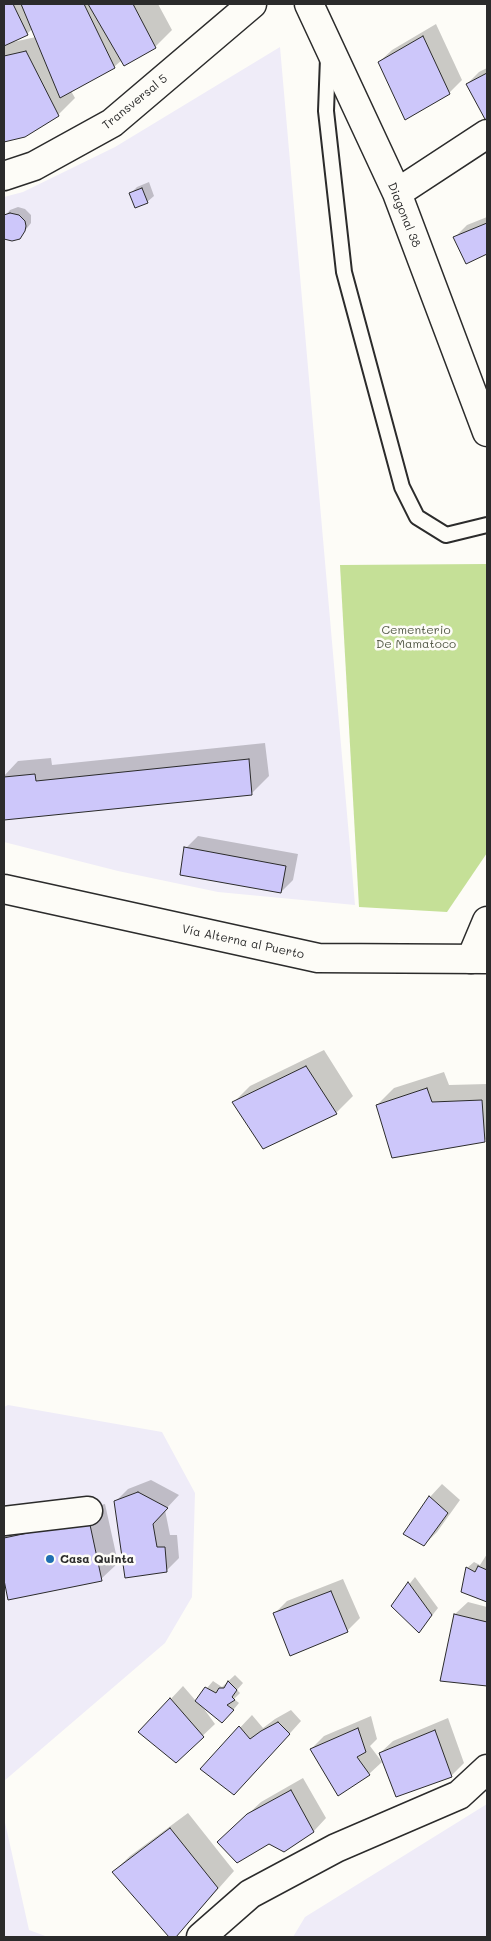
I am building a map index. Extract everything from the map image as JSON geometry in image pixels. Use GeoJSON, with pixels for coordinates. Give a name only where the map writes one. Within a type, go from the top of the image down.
{"type":"FeatureCollection","features":[{"type":"Feature","properties":{"kind":"street","name":"Transversal 5"},"geometry":{"type":"LineString","coordinates":[[4,176],[34,166],[112,123],[252,4]]}},
{"type":"Feature","properties":{"kind":"street","name":"Diagonal 38"},"geometry":{"type":"LineString","coordinates":[[309,4],[396,193],[487,432]]}},
{"type":"Feature","properties":{"kind":"street"},"geometry":{"type":"LineString","coordinates":[[396,193],[487,134]]}},
{"type":"Feature","properties":{"kind":"street","name":"Vía Alterna al Puerto"},"geometry":{"type":"LineString","coordinates":[[4,889],[318,958],[479,959]]}},
{"type":"Feature","properties":{"kind":"street"},"geometry":{"type":"LineString","coordinates":[[479,959],[487,921]]}},
{"type":"Feature","properties":{"kind":"street"},"geometry":{"type":"LineString","coordinates":[[4,1521],[88,1511]]}},
{"type":"Feature","properties":{"kind":"street"},"geometry":{"type":"LineString","coordinates":[[201,1937],[250,1894],[336,1848],[458,1795],[487,1769]]}},
{"type":"Feature","properties":{"kind":"lane"},"geometry":{"type":"LineString","coordinates":[[329,44],[326,111],[344,272],[402,487],[418,517],[446,535],[487,525]]}},
{"type":"Feature","properties":{"kind":"shaded area"},"geometry":{"type":"Polygon","coordinates":[[[280,47],[355,905],[218,892],[118,871],[4,842],[4,197],[23,192],[115,147],[280,47]]]}},
{"type":"Feature","properties":{"kind":"shaded area"},"geometry":{"type":"Polygon","coordinates":[[[8,1405],[162,1432],[195,1493],[192,1597],[165,1643],[4,1781],[4,1407],[8,1405]]]}},
{"type":"Feature","properties":{"kind":"shaded area"},"geometry":{"type":"Polygon","coordinates":[[[487,1804],[487,1937],[293,1937],[305,1917],[487,1804]]]}},
{"type":"Feature","properties":{"kind":"shaded area"},"geometry":{"type":"Polygon","coordinates":[[[4,1818],[29,1930],[48,1937],[4,1937],[4,1818]]]}},
{"type":"Feature","properties":{"kind":"green space","name":"Cementerio De Mamatoco"},"geometry":{"type":"Polygon","coordinates":[[[487,564],[487,853],[447,912],[359,907],[340,565],[487,564]]]}},
{"type":"Feature","properties":{"kind":"building"},"geometry":{"type":"Polygon","coordinates":[[[4,4],[13,4],[28,35],[4,46],[4,4]]]}},
{"type":"Feature","properties":{"kind":"building"},"geometry":{"type":"Polygon","coordinates":[[[21,4],[84,4],[115,68],[60,98],[21,4]]]}},
{"type":"Feature","properties":{"kind":"building"},"geometry":{"type":"Polygon","coordinates":[[[88,4],[133,4],[156,48],[124,66],[88,4]]]}},
{"type":"Feature","properties":{"kind":"building"},"geometry":{"type":"Polygon","coordinates":[[[423,36],[450,94],[405,120],[378,62],[423,36]]]}},
{"type":"Feature","properties":{"kind":"building"},"geometry":{"type":"Polygon","coordinates":[[[26,51],[59,116],[25,137],[4,142],[4,56],[26,51]]]}},
{"type":"Feature","properties":{"kind":"building"},"geometry":{"type":"Polygon","coordinates":[[[487,73],[487,120],[486,121],[466,84],[487,73]]]}},
{"type":"Feature","properties":{"kind":"building"},"geometry":{"type":"Polygon","coordinates":[[[142,188],[148,203],[135,208],[129,193],[142,188]]]}},
{"type":"Feature","properties":{"kind":"building"},"geometry":{"type":"Polygon","coordinates":[[[10,213],[19,215],[25,221],[26,226],[20,239],[12,241],[4,239],[4,215],[10,213]]]}},
{"type":"Feature","properties":{"kind":"building"},"geometry":{"type":"Polygon","coordinates":[[[487,223],[487,254],[466,264],[453,237],[487,223]]]}},
{"type":"Feature","properties":{"kind":"building"},"geometry":{"type":"Polygon","coordinates":[[[249,759],[252,795],[4,820],[4,777],[35,774],[36,781],[249,759]]]}},
{"type":"Feature","properties":{"kind":"building"},"geometry":{"type":"Polygon","coordinates":[[[184,847],[286,866],[281,893],[180,875],[184,847]]]}},
{"type":"Feature","properties":{"kind":"building"},"geometry":{"type":"Polygon","coordinates":[[[306,1066],[337,1114],[263,1149],[232,1102],[306,1066]]]}},
{"type":"Feature","properties":{"kind":"building"},"geometry":{"type":"Polygon","coordinates":[[[427,1088],[432,1102],[482,1100],[485,1142],[392,1158],[376,1105],[427,1088]]]}},
{"type":"Feature","properties":{"kind":"building"},"geometry":{"type":"Polygon","coordinates":[[[138,1492],[168,1508],[153,1524],[157,1547],[165,1547],[167,1572],[125,1578],[114,1501],[138,1492]]]}},
{"type":"Feature","properties":{"kind":"building"},"geometry":{"type":"Polygon","coordinates":[[[429,1496],[448,1513],[424,1546],[403,1534],[429,1496]]]}},
{"type":"Feature","properties":{"kind":"building","name":"Casa Quinta"},"geometry":{"type":"Polygon","coordinates":[[[89,1520],[102,1581],[8,1600],[4,1580],[4,1538],[89,1520]]]}},
{"type":"Feature","properties":{"kind":"building"},"geometry":{"type":"Polygon","coordinates":[[[478,1566],[487,1570],[487,1602],[461,1592],[466,1567],[475,1572],[478,1566]]]}},
{"type":"Feature","properties":{"kind":"building"},"geometry":{"type":"Polygon","coordinates":[[[408,1582],[432,1615],[419,1633],[391,1606],[408,1582]]]}},
{"type":"Feature","properties":{"kind":"building"},"geometry":{"type":"Polygon","coordinates":[[[331,1591],[348,1632],[290,1656],[273,1613],[331,1591]]]}},
{"type":"Feature","properties":{"kind":"building"},"geometry":{"type":"Polygon","coordinates":[[[454,1614],[487,1622],[487,1686],[440,1681],[454,1614]]]}},
{"type":"Feature","properties":{"kind":"building"},"geometry":{"type":"Polygon","coordinates":[[[228,1681],[237,1690],[232,1697],[235,1700],[227,1705],[234,1710],[222,1723],[195,1701],[205,1687],[216,1693],[219,1688],[224,1688],[228,1681]]]}},
{"type":"Feature","properties":{"kind":"building"},"geometry":{"type":"Polygon","coordinates":[[[170,1698],[204,1737],[176,1763],[138,1732],[170,1698]]]}},
{"type":"Feature","properties":{"kind":"building"},"geometry":{"type":"Polygon","coordinates":[[[278,1722],[290,1734],[234,1795],[200,1769],[239,1726],[250,1739],[278,1722]]]}},
{"type":"Feature","properties":{"kind":"building"},"geometry":{"type":"Polygon","coordinates":[[[358,1728],[366,1752],[357,1757],[370,1775],[338,1796],[310,1749],[358,1728]]]}},
{"type":"Feature","properties":{"kind":"building"},"geometry":{"type":"Polygon","coordinates":[[[435,1730],[452,1777],[396,1797],[379,1753],[435,1730]]]}},
{"type":"Feature","properties":{"kind":"building"},"geometry":{"type":"Polygon","coordinates":[[[291,1790],[314,1832],[284,1852],[269,1844],[237,1863],[217,1842],[247,1814],[291,1790]]]}},
{"type":"Feature","properties":{"kind":"building"},"geometry":{"type":"Polygon","coordinates":[[[170,1828],[218,1888],[176,1937],[169,1937],[112,1872],[170,1828]]]}},
{"type":"Feature","properties":{"kind":"place","name":"Casa Quinta"},"geometry":{"type":"Point","coordinates":[50,1559]}}]}
